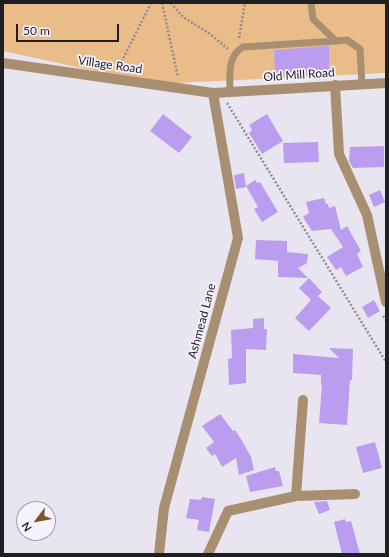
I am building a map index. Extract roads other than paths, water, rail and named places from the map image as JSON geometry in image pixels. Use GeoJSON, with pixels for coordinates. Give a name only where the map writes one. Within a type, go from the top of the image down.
{"type":"FeatureCollection","features":[{"type":"Feature","properties":{"kind":"street","name":"Village Road"},"geometry":{"type":"LineString","coordinates":[[3,64],[221,92]]}},
{"type":"Feature","properties":{"kind":"street","name":"Old Mill Road"},"geometry":{"type":"LineString","coordinates":[[221,92],[386,83]]}},
{"type":"Feature","properties":{"kind":"street"},"geometry":{"type":"LineString","coordinates":[[335,85],[339,154],[367,215],[386,302]]}},
{"type":"Feature","properties":{"kind":"street","name":"Ashmead Lane"},"geometry":{"type":"LineString","coordinates":[[159,554],[164,508],[238,238],[221,92]]}},
{"type":"Feature","properties":{"kind":"street"},"geometry":{"type":"LineString","coordinates":[[296,496],[303,400]]}},
{"type":"Feature","properties":{"kind":"street"},"geometry":{"type":"LineString","coordinates":[[208,554],[228,512],[296,496],[355,494]]}},
{"type":"Feature","properties":{"kind":"lane"},"geometry":{"type":"LineString","coordinates":[[311,3],[313,19],[336,41]]}},
{"type":"Feature","properties":{"kind":"lane"},"geometry":{"type":"LineString","coordinates":[[221,92],[231,58],[235,52],[244,46],[347,40],[360,49],[362,84]]}}]}
